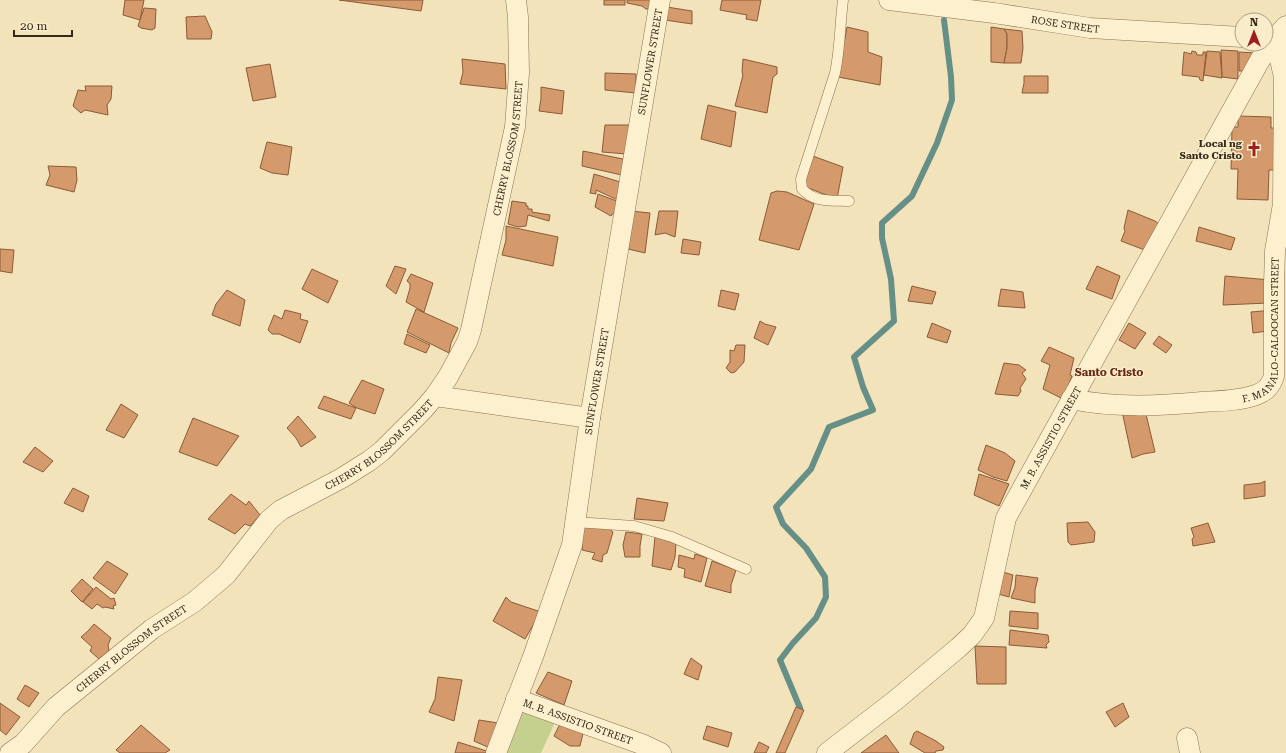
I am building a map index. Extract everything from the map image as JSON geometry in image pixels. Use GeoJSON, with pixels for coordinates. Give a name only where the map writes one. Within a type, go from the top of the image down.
{"type":"FeatureCollection","features":[{"type":"Feature","properties":{"kind":"street","name":"CHERRY BLOSSOM STREET"},"geometry":{"type":"LineString","coordinates":[[10,753],[23,744],[56,707],[152,629],[194,602],[226,575],[269,520],[281,510],[342,478],[382,451],[422,411],[435,396],[448,377],[471,330],[515,127],[519,73],[518,16],[516,0]]}},
{"type":"Feature","properties":{"kind":"street","name":"SUNFLOWER STREET"},"geometry":{"type":"LineString","coordinates":[[496,753],[534,654],[572,545],[590,418],[660,0]]}},
{"type":"Feature","properties":{"kind":"street","name":"ROSE STREET"},"geometry":{"type":"LineString","coordinates":[[889,0],[994,13],[1090,28],[1234,37]]}},
{"type":"Feature","properties":{"kind":"street","name":"F. MANALO-CALOOCAN STREET"},"geometry":{"type":"LineString","coordinates":[[1071,399],[1093,404],[1126,406],[1169,405],[1236,400],[1257,394],[1271,385],[1274,376],[1274,284],[1276,251],[1285,204],[1284,77],[1276,34]]}},
{"type":"Feature","properties":{"kind":"street","name":"M. B. ASSISTIO STREET"},"geometry":{"type":"LineString","coordinates":[[837,750],[972,636],[984,618],[1006,518],[1260,60],[1276,34]]}},
{"type":"Feature","properties":{"kind":"street"},"geometry":{"type":"LineString","coordinates":[[435,396],[590,418]]}},
{"type":"Feature","properties":{"kind":"street","name":"M. B. ASSISTIO STREET"},"geometry":{"type":"LineString","coordinates":[[516,699],[644,745],[661,753]]}},
{"type":"Feature","properties":{"kind":"lane"},"geometry":{"type":"LineString","coordinates":[[843,0],[838,43],[838,58],[835,73],[801,179],[802,189],[816,199],[849,201]]}},
{"type":"Feature","properties":{"kind":"lane"},"geometry":{"type":"LineString","coordinates":[[575,522],[634,526],[672,537],[746,568]]}},
{"type":"Feature","properties":{"kind":"green space"},"geometry":{"type":"Polygon","coordinates":[[[525,706],[556,720],[541,753],[504,753],[525,706]]]}},
{"type":"Feature","properties":{"kind":"building"},"geometry":{"type":"Polygon","coordinates":[[[125,0],[144,0],[140,20],[123,15],[125,0]]]}},
{"type":"Feature","properties":{"kind":"building"},"geometry":{"type":"Polygon","coordinates":[[[339,0],[423,0],[421,11],[339,0]]]}},
{"type":"Feature","properties":{"kind":"building"},"geometry":{"type":"Polygon","coordinates":[[[604,0],[625,0],[625,5],[604,5],[604,0]]]}},
{"type":"Feature","properties":{"kind":"building"},"geometry":{"type":"Polygon","coordinates":[[[627,0],[654,0],[653,9],[646,9],[642,6],[627,3],[627,0]]]}},
{"type":"Feature","properties":{"kind":"building"},"geometry":{"type":"Polygon","coordinates":[[[722,0],[761,0],[757,21],[746,19],[747,15],[720,10],[722,0]]]}},
{"type":"Feature","properties":{"kind":"building"},"geometry":{"type":"Polygon","coordinates":[[[667,7],[692,11],[692,24],[665,20],[667,7]]]}},
{"type":"Feature","properties":{"kind":"building"},"geometry":{"type":"Polygon","coordinates":[[[144,8],[156,9],[155,28],[152,30],[138,26],[144,8]]]}},
{"type":"Feature","properties":{"kind":"building"},"geometry":{"type":"Polygon","coordinates":[[[205,16],[212,32],[211,39],[187,39],[186,17],[205,16]]]}},
{"type":"Feature","properties":{"kind":"building"},"geometry":{"type":"Polygon","coordinates":[[[847,27],[868,32],[868,52],[882,57],[880,85],[838,77],[847,27]]]}},
{"type":"Feature","properties":{"kind":"building"},"geometry":{"type":"Polygon","coordinates":[[[991,27],[1004,29],[1007,34],[1007,48],[1004,63],[991,62],[991,27]]]}},
{"type":"Feature","properties":{"kind":"building"},"geometry":{"type":"Polygon","coordinates":[[[1004,29],[1022,31],[1023,48],[1021,63],[1004,63],[1007,48],[1007,34],[1004,29]]]}},
{"type":"Feature","properties":{"kind":"building"},"geometry":{"type":"Polygon","coordinates":[[[1221,50],[1238,52],[1238,79],[1222,77],[1221,50]]]}},
{"type":"Feature","properties":{"kind":"building"},"geometry":{"type":"Polygon","coordinates":[[[1192,51],[1196,52],[1197,55],[1203,55],[1203,52],[1206,52],[1203,81],[1200,80],[1199,77],[1182,75],[1184,52],[1191,54],[1192,51]]]}},
{"type":"Feature","properties":{"kind":"building"},"geometry":{"type":"Polygon","coordinates":[[[1207,51],[1220,52],[1222,78],[1204,75],[1207,51]]]}},
{"type":"Feature","properties":{"kind":"building"},"geometry":{"type":"Polygon","coordinates":[[[1239,52],[1256,53],[1247,71],[1239,71],[1239,52]]]}},
{"type":"Feature","properties":{"kind":"building"},"geometry":{"type":"Polygon","coordinates":[[[462,59],[505,64],[506,89],[460,84],[463,72],[462,59]]]}},
{"type":"Feature","properties":{"kind":"building"},"geometry":{"type":"Polygon","coordinates":[[[743,59],[777,67],[777,74],[773,77],[767,113],[735,106],[743,75],[743,59]]]}},
{"type":"Feature","properties":{"kind":"building"},"geometry":{"type":"Polygon","coordinates":[[[270,64],[276,97],[253,101],[246,68],[270,64]]]}},
{"type":"Feature","properties":{"kind":"building"},"geometry":{"type":"Polygon","coordinates":[[[605,73],[636,74],[636,93],[605,90],[605,73]]]}},
{"type":"Feature","properties":{"kind":"building"},"geometry":{"type":"Polygon","coordinates":[[[1024,76],[1048,76],[1048,93],[1022,93],[1024,76]]]}},
{"type":"Feature","properties":{"kind":"building"},"geometry":{"type":"Polygon","coordinates":[[[85,86],[112,86],[111,99],[107,105],[108,115],[85,110],[81,113],[73,106],[78,90],[86,91],[85,86]]]}},
{"type":"Feature","properties":{"kind":"building"},"geometry":{"type":"Polygon","coordinates":[[[541,87],[564,91],[562,114],[539,111],[541,87]]]}},
{"type":"Feature","properties":{"kind":"building"},"geometry":{"type":"Polygon","coordinates":[[[708,105],[736,112],[731,147],[701,139],[708,105]]]}},
{"type":"Feature","properties":{"kind":"building","name":"Local ng Santo Cristo"},"geometry":{"type":"Polygon","coordinates":[[[1238,116],[1271,117],[1271,128],[1277,128],[1276,170],[1269,170],[1268,200],[1237,199],[1238,169],[1231,169],[1232,127],[1238,127],[1238,116]]]}},
{"type":"Feature","properties":{"kind":"building"},"geometry":{"type":"Polygon","coordinates":[[[605,125],[630,125],[627,154],[602,152],[605,125]]]}},
{"type":"Feature","properties":{"kind":"building"},"geometry":{"type":"Polygon","coordinates":[[[267,142],[292,147],[288,175],[272,173],[260,168],[267,142]]]}},
{"type":"Feature","properties":{"kind":"building"},"geometry":{"type":"Polygon","coordinates":[[[583,151],[628,160],[626,176],[582,166],[583,151]]]}},
{"type":"Feature","properties":{"kind":"building"},"geometry":{"type":"Polygon","coordinates":[[[810,155],[843,167],[837,199],[803,186],[810,155]]]}},
{"type":"Feature","properties":{"kind":"building"},"geometry":{"type":"Polygon","coordinates":[[[48,166],[76,167],[77,180],[74,192],[46,185],[50,175],[48,166]]]}},
{"type":"Feature","properties":{"kind":"building"},"geometry":{"type":"Polygon","coordinates":[[[594,174],[627,184],[622,202],[596,190],[596,194],[590,193],[594,174]]]}},
{"type":"Feature","properties":{"kind":"building"},"geometry":{"type":"Polygon","coordinates":[[[777,191],[787,192],[814,204],[799,250],[759,240],[771,193],[777,191]]]}},
{"type":"Feature","properties":{"kind":"building"},"geometry":{"type":"Polygon","coordinates":[[[598,194],[622,203],[611,216],[595,207],[598,194]]]}},
{"type":"Feature","properties":{"kind":"building"},"geometry":{"type":"Polygon","coordinates":[[[512,201],[526,203],[528,209],[532,209],[532,212],[550,215],[549,221],[528,215],[526,226],[518,227],[508,224],[512,201]]]}},
{"type":"Feature","properties":{"kind":"building"},"geometry":{"type":"Polygon","coordinates":[[[1128,210],[1155,221],[1164,228],[1150,252],[1121,241],[1125,231],[1124,228],[1128,210]]]}},
{"type":"Feature","properties":{"kind":"building"},"geometry":{"type":"Polygon","coordinates":[[[631,211],[650,213],[645,253],[628,249],[631,211]]]}},
{"type":"Feature","properties":{"kind":"building"},"geometry":{"type":"Polygon","coordinates":[[[659,211],[678,211],[675,237],[665,233],[655,235],[659,211]]]}},
{"type":"Feature","properties":{"kind":"building"},"geometry":{"type":"Polygon","coordinates":[[[506,226],[558,237],[553,266],[502,255],[506,240],[506,226]]]}},
{"type":"Feature","properties":{"kind":"building"},"geometry":{"type":"Polygon","coordinates":[[[1199,227],[1235,238],[1231,250],[1196,241],[1199,227]]]}},
{"type":"Feature","properties":{"kind":"building"},"geometry":{"type":"Polygon","coordinates":[[[683,239],[701,242],[699,255],[681,253],[683,239]]]}},
{"type":"Feature","properties":{"kind":"building"},"geometry":{"type":"Polygon","coordinates":[[[0,249],[14,250],[12,273],[0,271],[0,249]]]}},
{"type":"Feature","properties":{"kind":"building"},"geometry":{"type":"Polygon","coordinates":[[[395,266],[406,269],[396,294],[386,286],[395,266]]]}},
{"type":"Feature","properties":{"kind":"building"},"geometry":{"type":"Polygon","coordinates":[[[1097,266],[1120,276],[1112,299],[1086,289],[1097,266]]]}},
{"type":"Feature","properties":{"kind":"building"},"geometry":{"type":"Polygon","coordinates":[[[312,269],[338,281],[328,303],[302,289],[312,269]]]}},
{"type":"Feature","properties":{"kind":"building"},"geometry":{"type":"Polygon","coordinates":[[[411,274],[433,283],[424,312],[406,302],[410,288],[410,284],[407,281],[411,274]]]}},
{"type":"Feature","properties":{"kind":"building"},"geometry":{"type":"Polygon","coordinates":[[[1225,276],[1270,280],[1268,303],[1223,305],[1225,276]]]}},
{"type":"Feature","properties":{"kind":"building"},"geometry":{"type":"Polygon","coordinates":[[[912,286],[936,292],[932,304],[908,301],[912,286]]]}},
{"type":"Feature","properties":{"kind":"building"},"geometry":{"type":"Polygon","coordinates":[[[1001,289],[1023,292],[1025,308],[998,306],[1001,289]]]}},
{"type":"Feature","properties":{"kind":"building"},"geometry":{"type":"Polygon","coordinates":[[[227,290],[245,300],[240,326],[212,315],[216,304],[227,290]]]}},
{"type":"Feature","properties":{"kind":"building"},"geometry":{"type":"Polygon","coordinates":[[[721,290],[739,294],[735,310],[718,306],[721,290]]]}},
{"type":"Feature","properties":{"kind":"building"},"geometry":{"type":"Polygon","coordinates":[[[416,309],[458,328],[451,343],[449,353],[407,332],[416,309]]]}},
{"type":"Feature","properties":{"kind":"building"},"geometry":{"type":"Polygon","coordinates":[[[285,310],[301,314],[300,319],[308,321],[300,343],[279,334],[272,334],[268,330],[274,315],[282,319],[285,310]]]}},
{"type":"Feature","properties":{"kind":"building"},"geometry":{"type":"Polygon","coordinates":[[[1274,310],[1274,330],[1253,333],[1251,312],[1274,310]]]}},
{"type":"Feature","properties":{"kind":"building"},"geometry":{"type":"Polygon","coordinates":[[[760,321],[776,327],[768,345],[754,338],[760,321]]]}},
{"type":"Feature","properties":{"kind":"building"},"geometry":{"type":"Polygon","coordinates":[[[932,323],[951,331],[947,343],[927,337],[932,323]]]}},
{"type":"Feature","properties":{"kind":"building"},"geometry":{"type":"Polygon","coordinates":[[[1129,323],[1146,333],[1135,349],[1119,340],[1129,323]]]}},
{"type":"Feature","properties":{"kind":"building"},"geometry":{"type":"Polygon","coordinates":[[[407,334],[430,345],[426,353],[404,344],[407,334]]]}},
{"type":"Feature","properties":{"kind":"building"},"geometry":{"type":"Polygon","coordinates":[[[1159,336],[1172,345],[1166,353],[1153,344],[1159,336]]]}},
{"type":"Feature","properties":{"kind":"building"},"geometry":{"type":"Polygon","coordinates":[[[736,345],[745,345],[744,362],[735,372],[731,373],[726,368],[730,362],[730,350],[734,351],[736,345]]]}},
{"type":"Feature","properties":{"kind":"building"},"geometry":{"type":"Polygon","coordinates":[[[1049,347],[1074,358],[1070,375],[1072,376],[1063,399],[1043,389],[1050,365],[1041,361],[1049,347]]]}},
{"type":"Feature","properties":{"kind":"building"},"geometry":{"type":"Polygon","coordinates":[[[1004,363],[1019,365],[1026,370],[1022,373],[1026,379],[1020,388],[1021,391],[1018,396],[995,394],[1004,363]]]}},
{"type":"Feature","properties":{"kind":"building"},"geometry":{"type":"Polygon","coordinates":[[[362,380],[384,389],[375,414],[357,408],[349,403],[362,380]]]}},
{"type":"Feature","properties":{"kind":"building"},"geometry":{"type":"Polygon","coordinates":[[[324,396],[356,408],[351,419],[318,408],[324,396]]]}},
{"type":"Feature","properties":{"kind":"building"},"geometry":{"type":"Polygon","coordinates":[[[121,404],[138,415],[124,438],[106,430],[121,404]]]}},
{"type":"Feature","properties":{"kind":"building"},"geometry":{"type":"Polygon","coordinates":[[[1145,410],[1155,452],[1132,458],[1122,411],[1145,410]]]}},
{"type":"Feature","properties":{"kind":"building"},"geometry":{"type":"Polygon","coordinates":[[[298,416],[316,437],[301,447],[296,438],[287,428],[298,416]]]}},
{"type":"Feature","properties":{"kind":"building"},"geometry":{"type":"Polygon","coordinates":[[[193,418],[239,436],[217,466],[179,452],[193,418]]]}},
{"type":"Feature","properties":{"kind":"building"},"geometry":{"type":"Polygon","coordinates":[[[986,445],[1005,453],[1015,461],[1007,481],[993,477],[978,470],[986,445]]]}},
{"type":"Feature","properties":{"kind":"building"},"geometry":{"type":"Polygon","coordinates":[[[35,447],[53,461],[43,472],[23,462],[35,447]]]}},
{"type":"Feature","properties":{"kind":"building"},"geometry":{"type":"Polygon","coordinates":[[[979,474],[1009,484],[999,506],[974,495],[979,474]]]}},
{"type":"Feature","properties":{"kind":"building"},"geometry":{"type":"Polygon","coordinates":[[[1265,481],[1265,496],[1244,499],[1244,485],[1261,483],[1265,481]]]}},
{"type":"Feature","properties":{"kind":"building"},"geometry":{"type":"Polygon","coordinates":[[[73,488],[89,496],[83,512],[64,503],[73,488]]]}},
{"type":"Feature","properties":{"kind":"building"},"geometry":{"type":"Polygon","coordinates":[[[231,494],[246,505],[249,501],[260,515],[250,526],[245,524],[235,534],[208,519],[231,494]]]}},
{"type":"Feature","properties":{"kind":"building"},"geometry":{"type":"Polygon","coordinates":[[[637,498],[668,503],[664,521],[634,519],[637,498]]]}},
{"type":"Feature","properties":{"kind":"building"},"geometry":{"type":"Polygon","coordinates":[[[1088,522],[1095,532],[1094,542],[1071,545],[1068,542],[1067,523],[1088,522]]]}},
{"type":"Feature","properties":{"kind":"building"},"geometry":{"type":"Polygon","coordinates":[[[1208,523],[1215,542],[1193,546],[1192,539],[1194,537],[1191,528],[1208,523]]]}},
{"type":"Feature","properties":{"kind":"building"},"geometry":{"type":"Polygon","coordinates":[[[583,524],[608,528],[613,532],[607,553],[603,555],[602,562],[592,559],[595,553],[582,550],[583,524]]]}},
{"type":"Feature","properties":{"kind":"building"},"geometry":{"type":"Polygon","coordinates":[[[626,532],[642,534],[640,557],[625,557],[623,545],[626,532]]]}},
{"type":"Feature","properties":{"kind":"building"},"geometry":{"type":"Polygon","coordinates":[[[655,537],[676,543],[675,557],[671,570],[652,566],[655,537]]]}},
{"type":"Feature","properties":{"kind":"building"},"geometry":{"type":"Polygon","coordinates":[[[695,554],[707,558],[701,582],[684,577],[685,569],[678,567],[679,555],[694,559],[695,554]]]}},
{"type":"Feature","properties":{"kind":"building"},"geometry":{"type":"Polygon","coordinates":[[[107,561],[128,574],[115,594],[93,578],[107,561]]]}},
{"type":"Feature","properties":{"kind":"building"},"geometry":{"type":"Polygon","coordinates":[[[712,561],[736,570],[731,585],[731,593],[705,586],[712,561]]]}},
{"type":"Feature","properties":{"kind":"building"},"geometry":{"type":"Polygon","coordinates":[[[1003,572],[1013,575],[1009,597],[998,594],[1003,572]]]}},
{"type":"Feature","properties":{"kind":"building"},"geometry":{"type":"Polygon","coordinates":[[[1016,575],[1038,578],[1035,590],[1035,603],[1011,598],[1015,587],[1016,575]]]}},
{"type":"Feature","properties":{"kind":"building"},"geometry":{"type":"Polygon","coordinates":[[[82,579],[93,589],[82,602],[71,591],[82,579]]]}},
{"type":"Feature","properties":{"kind":"building"},"geometry":{"type":"Polygon","coordinates":[[[96,587],[111,599],[114,598],[116,605],[113,606],[114,609],[103,608],[97,604],[92,609],[83,602],[96,587]]]}},
{"type":"Feature","properties":{"kind":"building"},"geometry":{"type":"Polygon","coordinates":[[[506,597],[511,602],[541,612],[525,639],[493,621],[506,597]]]}},
{"type":"Feature","properties":{"kind":"building"},"geometry":{"type":"Polygon","coordinates":[[[1010,611],[1038,613],[1038,629],[1009,626],[1010,611]]]}},
{"type":"Feature","properties":{"kind":"building"},"geometry":{"type":"Polygon","coordinates":[[[94,624],[111,638],[108,645],[109,651],[99,659],[90,651],[92,647],[81,637],[94,624]]]}},
{"type":"Feature","properties":{"kind":"building"},"geometry":{"type":"Polygon","coordinates":[[[1010,630],[1048,635],[1049,642],[1046,645],[1047,648],[1009,645],[1010,630]]]}},
{"type":"Feature","properties":{"kind":"building"},"geometry":{"type":"Polygon","coordinates":[[[975,646],[1006,647],[1006,684],[977,684],[975,646]]]}},
{"type":"Feature","properties":{"kind":"building"},"geometry":{"type":"Polygon","coordinates":[[[691,658],[702,666],[698,680],[684,674],[691,658]]]}},
{"type":"Feature","properties":{"kind":"building"},"geometry":{"type":"Polygon","coordinates":[[[548,672],[572,681],[564,705],[536,693],[548,672]]]}},
{"type":"Feature","properties":{"kind":"building"},"geometry":{"type":"Polygon","coordinates":[[[438,677],[462,680],[454,721],[429,712],[435,699],[438,677]]]}},
{"type":"Feature","properties":{"kind":"building"},"geometry":{"type":"Polygon","coordinates":[[[25,685],[39,693],[29,707],[17,699],[25,685]]]}},
{"type":"Feature","properties":{"kind":"building"},"geometry":{"type":"Polygon","coordinates":[[[0,703],[20,717],[6,735],[0,730],[0,703]]]}},
{"type":"Feature","properties":{"kind":"building"},"geometry":{"type":"Polygon","coordinates":[[[1123,703],[1129,717],[1115,727],[1106,712],[1123,703]]]}},
{"type":"Feature","properties":{"kind":"building"},"geometry":{"type":"Polygon","coordinates":[[[796,707],[804,710],[785,753],[776,753],[796,707]]]}},
{"type":"Feature","properties":{"kind":"building"},"geometry":{"type":"Polygon","coordinates":[[[479,720],[498,723],[490,748],[474,741],[479,720]]]}},
{"type":"Feature","properties":{"kind":"building"},"geometry":{"type":"Polygon","coordinates":[[[561,722],[584,729],[580,746],[570,746],[554,736],[561,722]]]}},
{"type":"Feature","properties":{"kind":"building"},"geometry":{"type":"Polygon","coordinates":[[[141,725],[170,750],[165,753],[120,753],[116,750],[141,725]]]}},
{"type":"Feature","properties":{"kind":"building"},"geometry":{"type":"Polygon","coordinates":[[[707,726],[732,733],[728,747],[703,739],[707,726]]]}},
{"type":"Feature","properties":{"kind":"building"},"geometry":{"type":"Polygon","coordinates":[[[917,731],[936,741],[944,747],[943,750],[936,751],[935,753],[925,753],[910,744],[914,733],[917,731]]]}},
{"type":"Feature","properties":{"kind":"building"},"geometry":{"type":"Polygon","coordinates":[[[886,735],[899,753],[861,753],[886,735]]]}},
{"type":"Feature","properties":{"kind":"building"},"geometry":{"type":"Polygon","coordinates":[[[458,742],[493,753],[455,753],[458,742]]]}},
{"type":"Feature","properties":{"kind":"building"},"geometry":{"type":"Polygon","coordinates":[[[759,742],[769,747],[766,753],[754,753],[759,742]]]}},
{"type":"Feature","properties":{"kind":"waterway"},"geometry":{"type":"LineString","coordinates":[[800,708],[780,660],[816,618],[826,597],[825,577],[806,548],[783,524],[776,507],[811,469],[829,427],[873,410],[863,387],[854,357],[894,321],[891,279],[882,238],[882,223],[912,196],[937,143],[952,100],[951,77],[944,20]]}},
{"type":"Feature","properties":{"kind":"place","name":"Local ng Santo Cristo"},"geometry":{"type":"Point","coordinates":[1254,149]}},
{"type":"Feature","properties":{"kind":"district","name":"Santo Cristo"},"geometry":{"type":"Point","coordinates":[1109,372]}}]}
